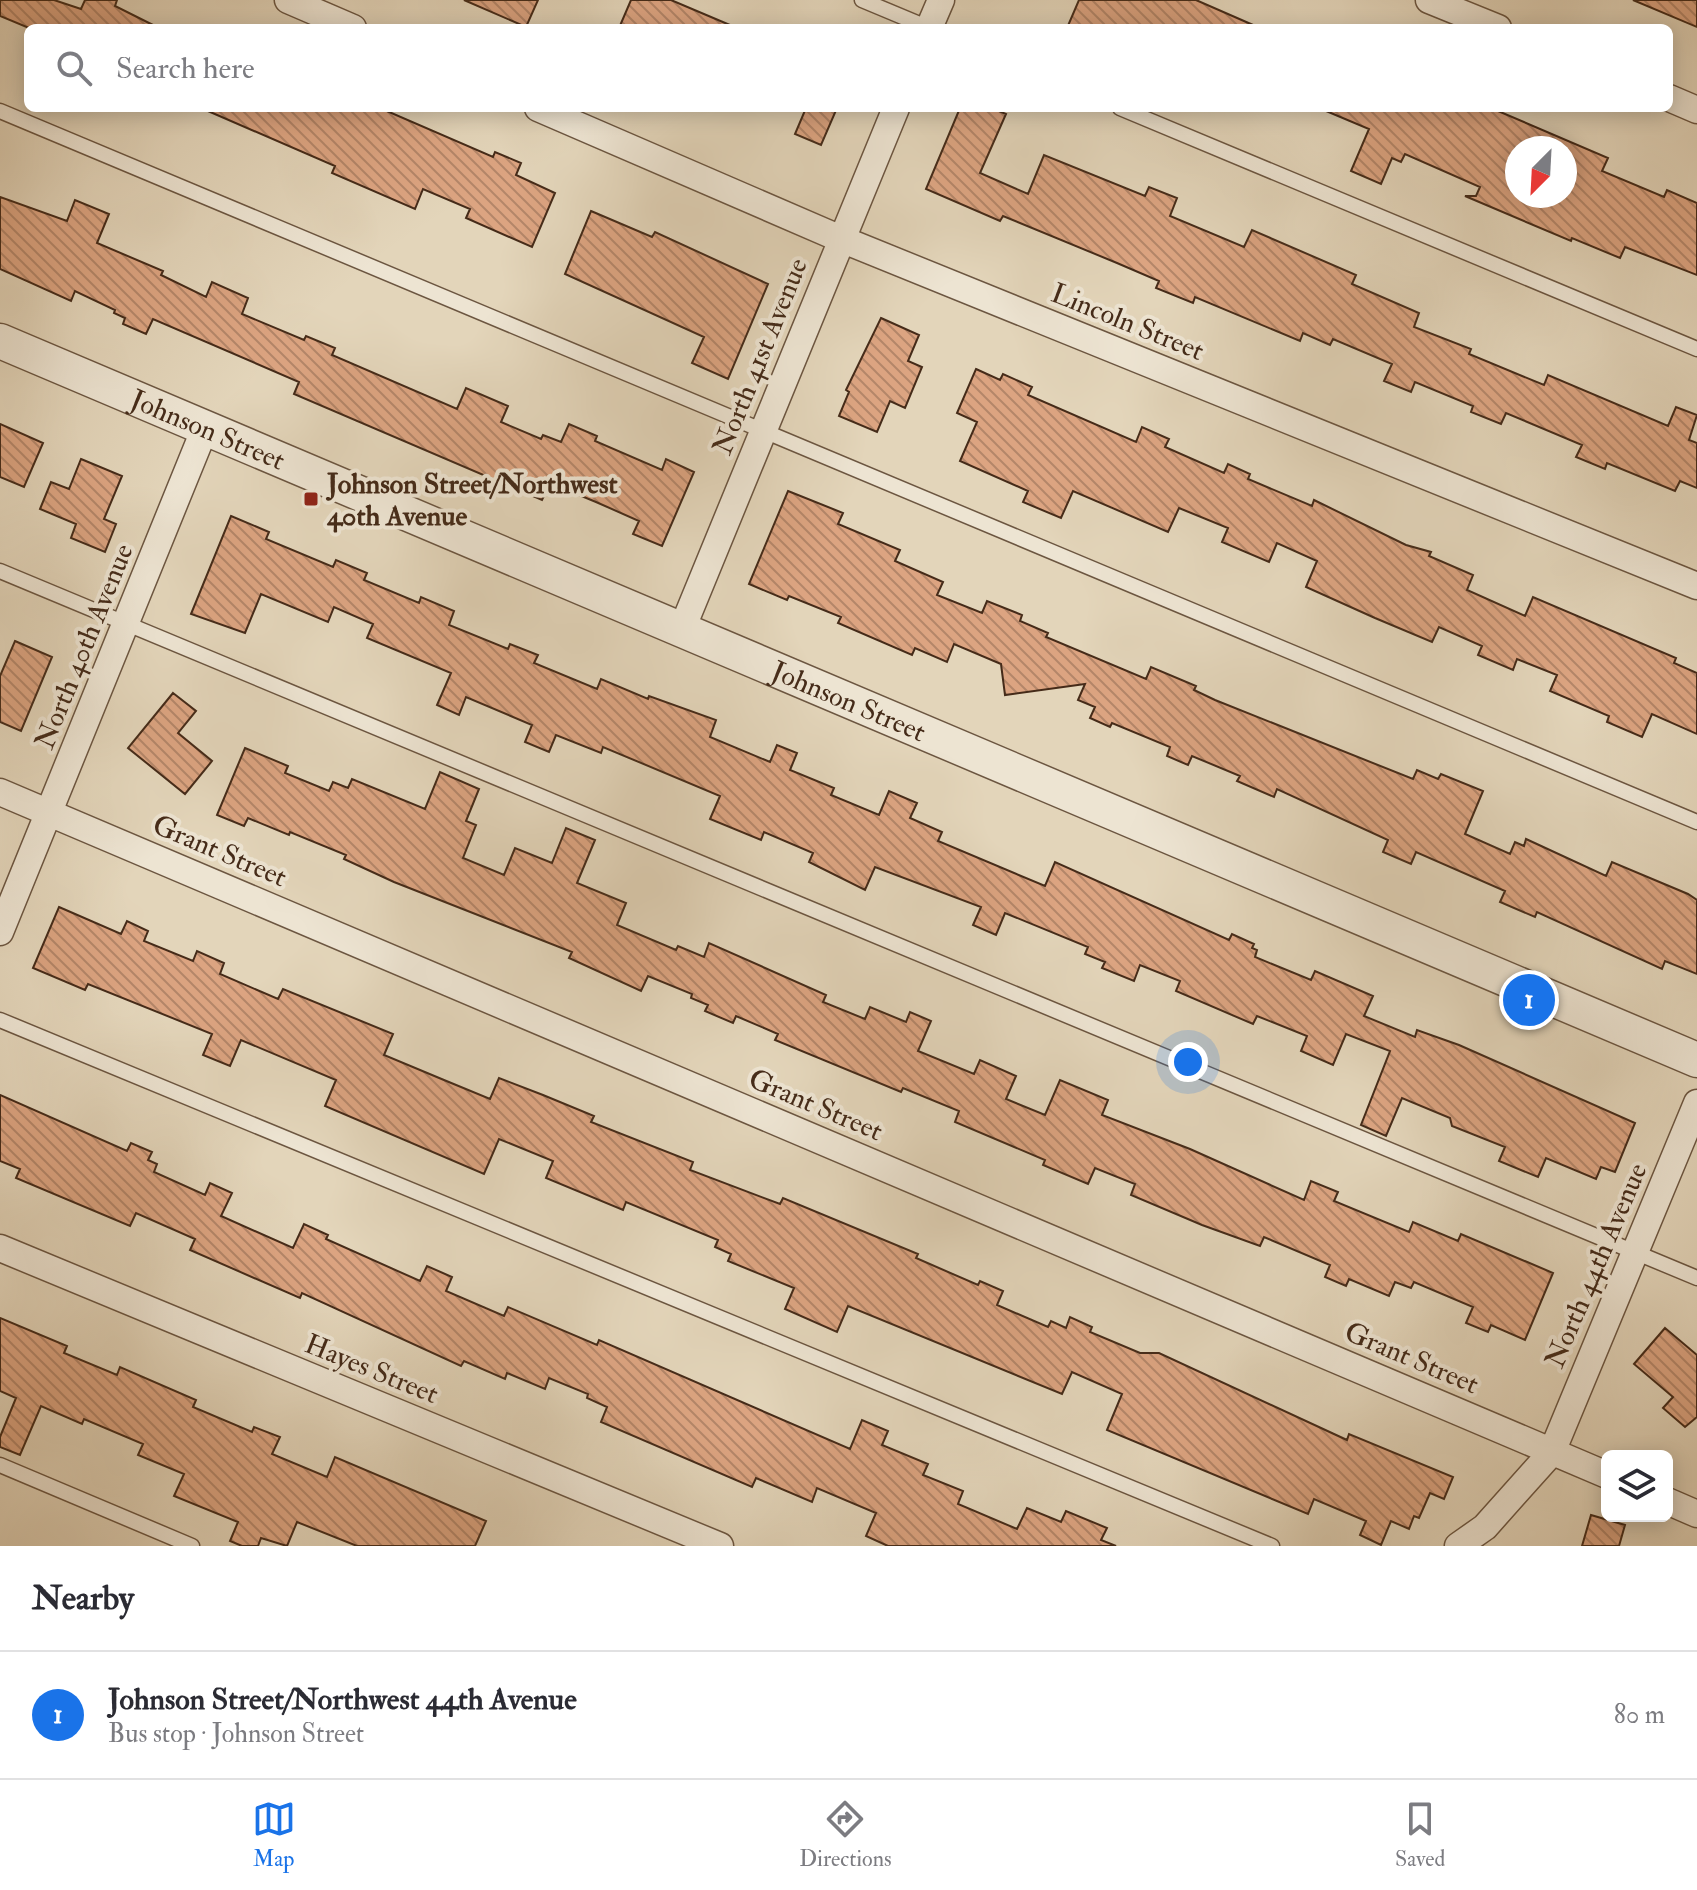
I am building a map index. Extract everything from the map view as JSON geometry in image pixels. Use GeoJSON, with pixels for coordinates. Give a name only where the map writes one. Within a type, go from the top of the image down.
{"type":"FeatureCollection","features":[{"type":"Feature","properties":{"kind":"street"},"geometry":{"type":"LineString","coordinates":[[288,0],[344,24]]}},
{"type":"Feature","properties":{"kind":"street"},"geometry":{"type":"LineString","coordinates":[[931,24],[941,0]]}},
{"type":"Feature","properties":{"kind":"street"},"geometry":{"type":"LineString","coordinates":[[1429,0],[1488,24]]}},
{"type":"Feature","properties":{"kind":"street"},"geometry":{"type":"LineString","coordinates":[[1673,100],[1697,110]]}},
{"type":"Feature","properties":{"kind":"street","name":"Lincoln Street"},"geometry":{"type":"LineString","coordinates":[[547,112],[841,239],[1697,586]]}},
{"type":"Feature","properties":{"kind":"street","name":"North 41st Avenue"},"geometry":{"type":"LineString","coordinates":[[682,629],[894,112]]}},
{"type":"Feature","properties":{"kind":"street","name":"Johnson Street"},"geometry":{"type":"LineString","coordinates":[[0,341],[1697,1060]]}},
{"type":"Feature","properties":{"kind":"street","name":"North 40th Avenue"},"geometry":{"type":"LineString","coordinates":[[0,932],[205,428]]}},
{"type":"Feature","properties":{"kind":"street","name":"Grant Street"},"geometry":{"type":"LineString","coordinates":[[0,792],[1601,1472]]}},
{"type":"Feature","properties":{"kind":"street","name":"North 44th Avenue"},"geometry":{"type":"LineString","coordinates":[[1458,1546],[1485,1527],[1552,1452],[1697,1103]]}},
{"type":"Feature","properties":{"kind":"street","name":"Hayes Street"},"geometry":{"type":"LineString","coordinates":[[0,1248],[720,1546]]}},
{"type":"Feature","properties":{"kind":"street"},"geometry":{"type":"LineString","coordinates":[[1673,1504],[1697,1514]]}},
{"type":"Feature","properties":{"kind":"lane"},"geometry":{"type":"LineString","coordinates":[[862,0],[919,24]]}},
{"type":"Feature","properties":{"kind":"lane"},"geometry":{"type":"LineString","coordinates":[[0,111],[1697,822]]}},
{"type":"Feature","properties":{"kind":"lane"},"geometry":{"type":"LineString","coordinates":[[1130,112],[1697,349]]}},
{"type":"Feature","properties":{"kind":"lane"},"geometry":{"type":"LineString","coordinates":[[0,571],[1697,1278]]}},
{"type":"Feature","properties":{"kind":"lane"},"geometry":{"type":"LineString","coordinates":[[0,1020],[1272,1546]]}},
{"type":"Feature","properties":{"kind":"lane"},"geometry":{"type":"LineString","coordinates":[[0,1465],[192,1546]]}},
{"type":"Feature","properties":{"kind":"building"},"geometry":{"type":"Polygon","coordinates":[[[0,0],[54,0],[81,9],[85,0],[117,0],[115,6],[151,24],[24,26],[0,16],[0,0]]]}},
{"type":"Feature","properties":{"kind":"building"},"geometry":{"type":"Polygon","coordinates":[[[464,0],[538,0],[527,24],[519,24],[464,0]]]}},
{"type":"Feature","properties":{"kind":"building"},"geometry":{"type":"Polygon","coordinates":[[[631,0],[671,0],[728,24],[621,24],[631,0]]]}},
{"type":"Feature","properties":{"kind":"building"},"geometry":{"type":"Polygon","coordinates":[[[1079,0],[1196,0],[1251,24],[1069,24],[1079,0]]]}},
{"type":"Feature","properties":{"kind":"building"},"geometry":{"type":"Polygon","coordinates":[[[1633,0],[1697,0],[1697,27],[1633,0]]]}},
{"type":"Feature","properties":{"kind":"building"},"geometry":{"type":"Polygon","coordinates":[[[210,112],[389,112],[493,157],[495,152],[521,163],[516,175],[555,193],[532,247],[466,218],[470,209],[423,189],[415,209],[332,173],[335,166],[210,112]]]}},
{"type":"Feature","properties":{"kind":"building"},"geometry":{"type":"Polygon","coordinates":[[[804,112],[835,112],[821,145],[795,134],[804,112]]]}},
{"type":"Feature","properties":{"kind":"building"},"geometry":{"type":"Polygon","coordinates":[[[958,112],[1001,112],[1006,114],[980,173],[1028,194],[1044,155],[1145,196],[1149,187],[1177,198],[1170,216],[1244,247],[1252,230],[1356,275],[1352,284],[1419,313],[1414,327],[1471,349],[1469,354],[1544,385],[1548,375],[1668,426],[1676,407],[1697,415],[1689,440],[1697,443],[1697,488],[1680,481],[1675,491],[1607,463],[1605,469],[1576,457],[1582,445],[1506,413],[1501,424],[1471,412],[1473,406],[1415,382],[1411,392],[1384,381],[1392,364],[1333,339],[1330,345],[1303,333],[1300,341],[1195,297],[1193,303],[1156,288],[1159,281],[1117,263],[1003,216],[1000,221],[926,189],[958,112]]]}},
{"type":"Feature","properties":{"kind":"building"},"geometry":{"type":"Polygon","coordinates":[[[1329,112],[1500,112],[1557,136],[1505,136],[1505,208],[1577,208],[1577,145],[1608,158],[1602,171],[1664,197],[1667,190],[1697,203],[1697,275],[1625,247],[1620,258],[1572,238],[1571,241],[1465,196],[1476,196],[1480,187],[1405,154],[1401,162],[1392,158],[1381,184],[1351,171],[1369,129],[1329,112]]]}},
{"type":"Feature","properties":{"kind":"building"},"geometry":{"type":"Polygon","coordinates":[[[0,197],[67,221],[75,200],[109,214],[97,243],[163,271],[161,275],[206,297],[212,282],[248,298],[242,314],[304,340],[306,336],[335,348],[332,355],[457,409],[466,388],[508,406],[501,422],[541,439],[543,435],[561,442],[569,424],[597,436],[595,441],[662,470],[666,459],[694,472],[662,546],[633,534],[639,521],[596,502],[550,483],[542,500],[294,394],[299,382],[153,319],[146,334],[123,324],[125,318],[114,313],[115,310],[75,291],[71,301],[0,269],[0,197]]]}},
{"type":"Feature","properties":{"kind":"building"},"geometry":{"type":"Polygon","coordinates":[[[591,211],[652,237],[655,232],[768,284],[728,379],[692,363],[704,337],[565,274],[591,211]]]}},
{"type":"Feature","properties":{"kind":"building"},"geometry":{"type":"Polygon","coordinates":[[[881,318],[919,335],[908,361],[922,367],[905,408],[890,401],[877,432],[839,416],[849,392],[846,390],[881,318]]]}},
{"type":"Feature","properties":{"kind":"building"},"geometry":{"type":"Polygon","coordinates":[[[976,369],[1000,380],[1003,374],[1032,387],[1028,395],[1136,442],[1142,427],[1169,439],[1165,447],[1224,473],[1228,464],[1250,474],[1248,479],[1312,506],[1314,500],[1406,545],[1431,552],[1429,556],[1473,575],[1467,590],[1525,616],[1533,597],[1676,658],[1674,663],[1697,673],[1697,734],[1652,714],[1642,737],[1607,722],[1609,716],[1550,691],[1557,675],[1517,659],[1513,670],[1478,655],[1482,646],[1439,627],[1432,642],[1375,618],[1306,587],[1317,561],[1277,543],[1269,562],[1222,542],[1228,528],[1179,508],[1168,532],[1073,491],[1061,518],[1023,502],[1028,491],[960,461],[977,422],[957,413],[976,369]]]}},
{"type":"Feature","properties":{"kind":"building"},"geometry":{"type":"Polygon","coordinates":[[[0,424],[43,443],[24,487],[0,477],[0,424]]]}},
{"type":"Feature","properties":{"kind":"building"},"geometry":{"type":"Polygon","coordinates":[[[81,459],[122,476],[104,519],[116,524],[105,552],[71,538],[76,524],[40,509],[51,482],[69,489],[81,459]]]}},
{"type":"Feature","properties":{"kind":"building"},"geometry":{"type":"Polygon","coordinates":[[[788,491],[843,513],[838,524],[900,550],[895,561],[943,582],[937,595],[982,613],[987,601],[1022,615],[1020,621],[1048,633],[1046,637],[1146,679],[1151,667],[1196,686],[1194,690],[1215,700],[1413,779],[1417,770],[1438,779],[1441,774],[1483,791],[1465,834],[1510,854],[1515,842],[1524,846],[1526,839],[1606,876],[1612,862],[1688,894],[1697,900],[1697,974],[1665,961],[1662,969],[1537,912],[1535,917],[1500,902],[1505,891],[1416,852],[1411,864],[1383,852],[1388,840],[1277,789],[1274,797],[1237,781],[1240,776],[1192,756],[1188,765],[1167,756],[1170,747],[1112,723],[1110,727],[1090,718],[1095,707],[1078,700],[1085,684],[1005,695],[1001,664],[954,644],[947,662],[915,648],[912,655],[838,623],[841,617],[749,584],[788,491]]]}},
{"type":"Feature","properties":{"kind":"building"},"geometry":{"type":"Polygon","coordinates":[[[231,516],[269,532],[266,539],[333,567],[336,560],[367,573],[364,580],[419,603],[421,597],[454,611],[449,625],[508,649],[510,644],[538,655],[534,663],[597,689],[601,679],[648,699],[649,696],[716,720],[710,737],[770,762],[777,745],[797,753],[790,770],[834,788],[831,795],[879,815],[889,791],[917,803],[910,818],[942,832],[938,841],[1045,886],[1055,862],[1229,940],[1232,934],[1254,944],[1252,948],[1257,950],[1255,957],[1311,980],[1315,971],[1373,996],[1364,1016],[1415,1037],[1417,1030],[1459,1045],[1635,1123],[1615,1172],[1601,1167],[1596,1179],[1546,1158],[1538,1177],[1499,1161],[1505,1147],[1452,1126],[1450,1118],[1402,1098],[1386,1136],[1361,1125],[1390,1051],[1346,1034],[1333,1065],[1301,1051],[1307,1036],[1257,1016],[1253,1024],[1176,991],[1180,981],[1140,965],[1134,981],[1102,968],[1105,962],[1085,954],[1088,947],[1005,913],[996,935],[973,925],[981,907],[875,867],[865,890],[809,862],[813,853],[764,832],[761,840],[710,819],[720,796],[603,747],[601,753],[556,735],[549,752],[525,742],[532,725],[466,697],[459,715],[437,705],[451,673],[367,638],[373,624],[334,607],[328,622],[261,594],[245,633],[191,614],[231,516]]]}},
{"type":"Feature","properties":{"kind":"building"},"geometry":{"type":"Polygon","coordinates":[[[15,641],[52,657],[21,731],[0,722],[0,676],[15,641]]]}},
{"type":"Feature","properties":{"kind":"building"},"geometry":{"type":"Polygon","coordinates":[[[173,693],[196,711],[178,733],[212,761],[185,794],[128,748],[173,693]]]}},
{"type":"Feature","properties":{"kind":"building"},"geometry":{"type":"Polygon","coordinates":[[[245,748],[288,766],[285,773],[329,791],[333,782],[348,788],[352,779],[425,809],[440,772],[479,789],[466,821],[476,825],[463,858],[504,875],[515,848],[552,863],[566,828],[595,840],[577,883],[626,903],[617,925],[676,950],[678,946],[704,957],[709,943],[826,995],[823,1002],[865,1019],[870,1007],[906,1022],[910,1012],[931,1021],[918,1051],[974,1074],[980,1060],[1016,1076],[1006,1099],[1045,1115],[1060,1080],[1108,1100],[1102,1115],[1190,1149],[1304,1200],[1311,1181],[1338,1192],[1334,1201],[1409,1232],[1413,1222],[1458,1241],[1461,1234],[1553,1273],[1525,1340],[1491,1325],[1488,1332],[1466,1323],[1473,1307],[1414,1282],[1411,1288],[1395,1282],[1389,1296],[1349,1279],[1346,1286],[1325,1277],[1330,1265],[1264,1237],[1260,1246],[1202,1225],[1131,1195],[1135,1184],[1095,1168],[1088,1184],[1043,1165],[1045,1160],[955,1122],[959,1111],[903,1088],[901,1092],[775,1040],[778,1034],[736,1016],[733,1023],[705,1011],[708,1005],[691,998],[692,994],[648,976],[641,991],[569,958],[572,952],[394,882],[344,859],[346,855],[248,818],[244,826],[217,815],[245,748]]]}},
{"type":"Feature","properties":{"kind":"building"},"geometry":{"type":"Polygon","coordinates":[[[59,907],[121,934],[127,921],[148,931],[144,941],[193,961],[197,951],[224,963],[220,974],[278,999],[283,989],[393,1034],[384,1055],[490,1099],[499,1078],[543,1095],[594,1116],[591,1122],[693,1162],[690,1170],[780,1204],[783,1198],[918,1254],[916,1258],[978,1285],[980,1281],[1003,1291],[997,1305],[1048,1327],[1051,1321],[1066,1328],[1070,1317],[1092,1327],[1090,1332],[1140,1353],[1159,1353],[1347,1440],[1349,1434],[1453,1477],[1444,1499],[1430,1493],[1419,1518],[1414,1516],[1409,1529],[1391,1521],[1381,1545],[1360,1535],[1366,1521],[1314,1499],[1308,1514],[1107,1430],[1122,1394],[1072,1372],[1062,1394],[848,1306],[837,1332],[785,1309],[794,1288],[728,1261],[731,1254],[715,1247],[718,1240],[626,1202],[623,1210],[546,1178],[553,1161],[499,1139],[484,1174],[325,1106],[336,1080],[241,1040],[230,1066],[203,1055],[212,1034],[88,984],[85,990],[33,968],[59,907]]]}},
{"type":"Feature","properties":{"kind":"building"},"geometry":{"type":"Polygon","coordinates":[[[0,1095],[127,1151],[131,1143],[152,1152],[148,1160],[157,1164],[154,1172],[205,1195],[210,1183],[232,1193],[221,1216],[293,1248],[304,1224],[328,1235],[326,1239],[420,1281],[427,1266],[452,1277],[446,1291],[504,1316],[508,1307],[597,1345],[599,1340],[850,1449],[862,1420],[888,1431],[882,1445],[928,1464],[923,1475],[963,1491],[958,1504],[1017,1529],[1027,1508],[1061,1522],[1066,1511],[1107,1528],[1101,1540],[1116,1546],[888,1546],[866,1536],[876,1513],[817,1488],[812,1502],[756,1478],[752,1487],[601,1422],[607,1407],[587,1398],[588,1394],[549,1378],[545,1389],[507,1373],[505,1379],[464,1361],[461,1366],[302,1293],[300,1298],[190,1250],[195,1239],[136,1213],[130,1226],[16,1178],[20,1169],[0,1161],[0,1095]]]}},
{"type":"Feature","properties":{"kind":"building"},"geometry":{"type":"Polygon","coordinates":[[[0,1318],[67,1346],[64,1353],[117,1375],[120,1367],[196,1400],[193,1407],[252,1432],[254,1427],[280,1437],[272,1454],[327,1477],[335,1457],[486,1521],[475,1546],[357,1546],[297,1522],[287,1546],[261,1538],[258,1546],[242,1546],[230,1541],[238,1522],[174,1496],[184,1474],[138,1455],[143,1444],[84,1419],[82,1424],[41,1406],[20,1455],[0,1447],[0,1437],[16,1398],[0,1391],[0,1318]]]}},
{"type":"Feature","properties":{"kind":"building"},"geometry":{"type":"Polygon","coordinates":[[[1665,1328],[1697,1355],[1697,1417],[1685,1427],[1663,1408],[1673,1397],[1634,1364],[1665,1328]]]}},
{"type":"Feature","properties":{"kind":"building"},"geometry":{"type":"Polygon","coordinates":[[[1591,1515],[1601,1518],[1601,1522],[1625,1525],[1619,1546],[1582,1546],[1591,1515]]]}},
{"type":"Feature","properties":{"kind":"place","name":"Johnson Street/Northwest 40th Avenue"},"geometry":{"type":"Point","coordinates":[311,499]}},
{"type":"Feature","properties":{"kind":"place","name":"Johnson Street/Northwest 44th Avenue"},"geometry":{"type":"Point","coordinates":[1529,1000]}}]}
